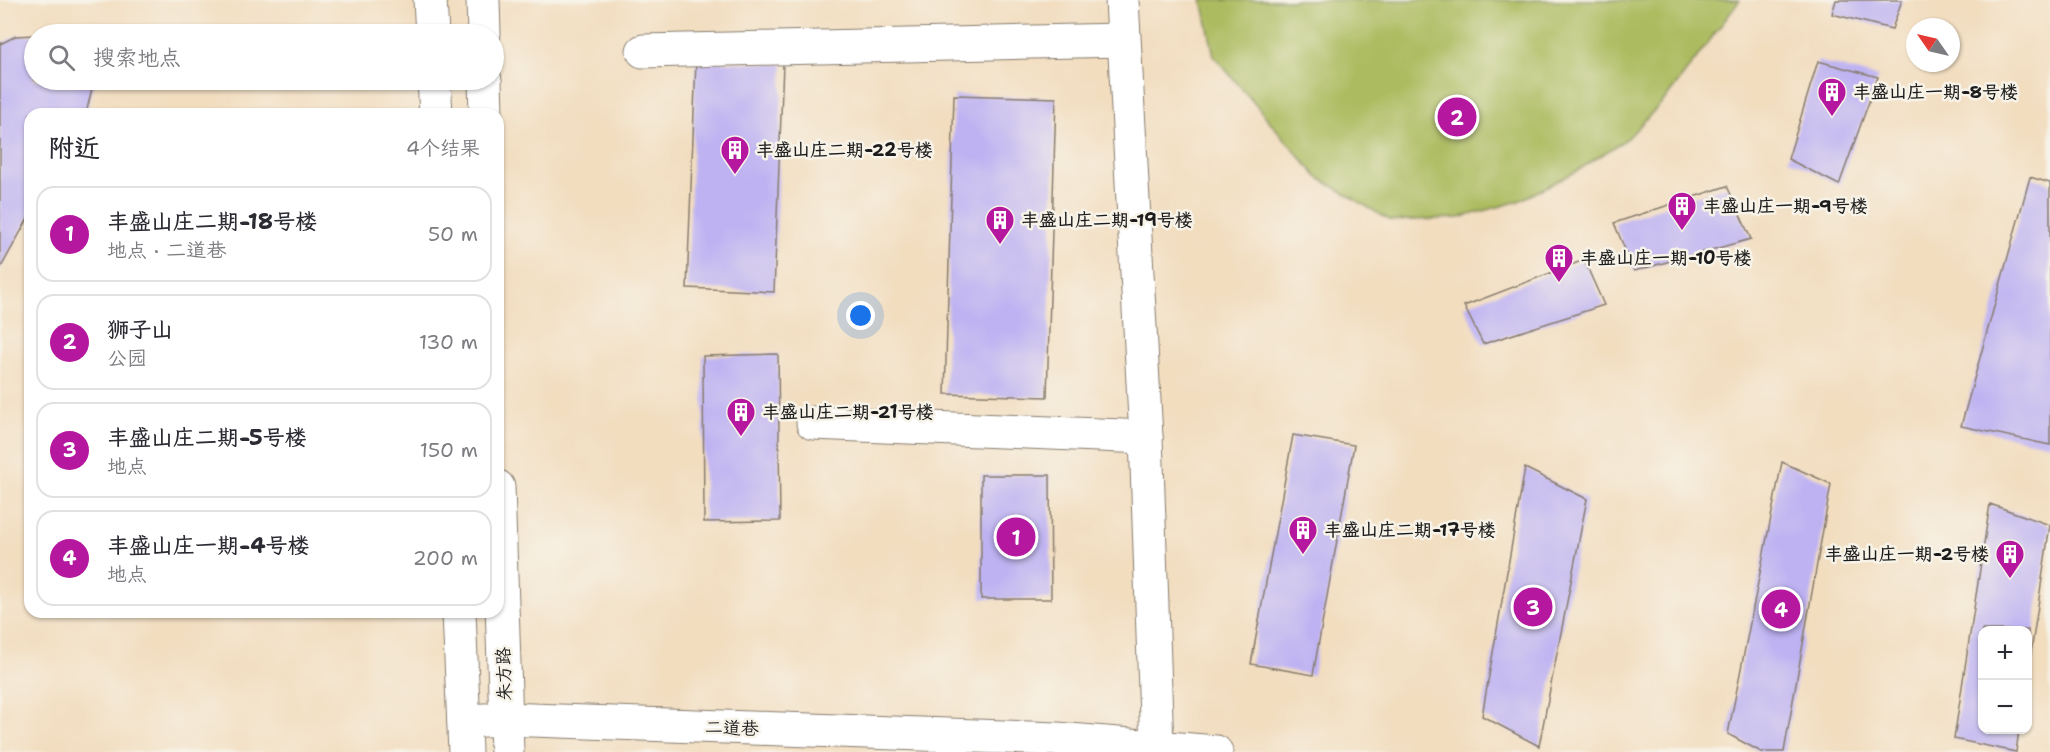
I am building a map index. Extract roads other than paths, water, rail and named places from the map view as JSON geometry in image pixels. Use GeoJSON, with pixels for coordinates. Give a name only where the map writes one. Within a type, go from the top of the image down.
{"type":"FeatureCollection","features":[{"type":"Feature","properties":{"kind":"street"},"geometry":{"type":"LineString","coordinates":[[430,0],[431,24]]}},
{"type":"Feature","properties":{"kind":"street"},"geometry":{"type":"LineString","coordinates":[[483,0],[484,24]]}},
{"type":"Feature","properties":{"kind":"street"},"geometry":{"type":"LineString","coordinates":[[1122,0],[1122,40],[1146,437],[1157,747]]}},
{"type":"Feature","properties":{"kind":"street"},"geometry":{"type":"LineString","coordinates":[[643,51],[1122,40]]}},
{"type":"Feature","properties":{"kind":"street"},"geometry":{"type":"LineString","coordinates":[[434,90],[435,108]]}},
{"type":"Feature","properties":{"kind":"street"},"geometry":{"type":"LineString","coordinates":[[485,90],[486,108]]}},
{"type":"Feature","properties":{"kind":"street"},"geometry":{"type":"LineString","coordinates":[[813,423],[1146,437]]}},
{"type":"Feature","properties":{"kind":"street"},"geometry":{"type":"LineString","coordinates":[[459,618],[465,736]]}},
{"type":"Feature","properties":{"kind":"street","name":"朱方路"},"geometry":{"type":"LineString","coordinates":[[502,618],[507,752]]}},
{"type":"Feature","properties":{"kind":"street","name":"二道巷"},"geometry":{"type":"LineString","coordinates":[[465,736],[505,719],[1057,739],[1216,752]]}},
{"type":"Feature","properties":{"kind":"place","name":"狮子山"},"geometry":{"type":"Point","coordinates":[1457,117]}},
{"type":"Feature","properties":{"kind":"place","name":"丰盛山庄一期-8号楼"},"geometry":{"type":"Point","coordinates":[1832,118]}},
{"type":"Feature","properties":{"kind":"place","name":"丰盛山庄二期-22号楼"},"geometry":{"type":"Point","coordinates":[735,176]}},
{"type":"Feature","properties":{"kind":"place","name":"丰盛山庄一期-9号楼"},"geometry":{"type":"Point","coordinates":[1682,232]}},
{"type":"Feature","properties":{"kind":"place","name":"丰盛山庄二期-19号楼"},"geometry":{"type":"Point","coordinates":[1000,246]}},
{"type":"Feature","properties":{"kind":"place","name":"丰盛山庄一期-10号楼"},"geometry":{"type":"Point","coordinates":[1559,284]}},
{"type":"Feature","properties":{"kind":"place","name":"丰盛山庄二期-21号楼"},"geometry":{"type":"Point","coordinates":[741,438]}},
{"type":"Feature","properties":{"kind":"place","name":"丰盛山庄二期-18号楼"},"geometry":{"type":"Point","coordinates":[1016,537]}},
{"type":"Feature","properties":{"kind":"place","name":"丰盛山庄二期-17号楼"},"geometry":{"type":"Point","coordinates":[1303,556]}},
{"type":"Feature","properties":{"kind":"place","name":"丰盛山庄一期-2号楼"},"geometry":{"type":"Point","coordinates":[2010,580]}},
{"type":"Feature","properties":{"kind":"place","name":"丰盛山庄二期-5号楼"},"geometry":{"type":"Point","coordinates":[1533,607]}},
{"type":"Feature","properties":{"kind":"place","name":"丰盛山庄一期-4号楼"},"geometry":{"type":"Point","coordinates":[1781,609]}}]}
